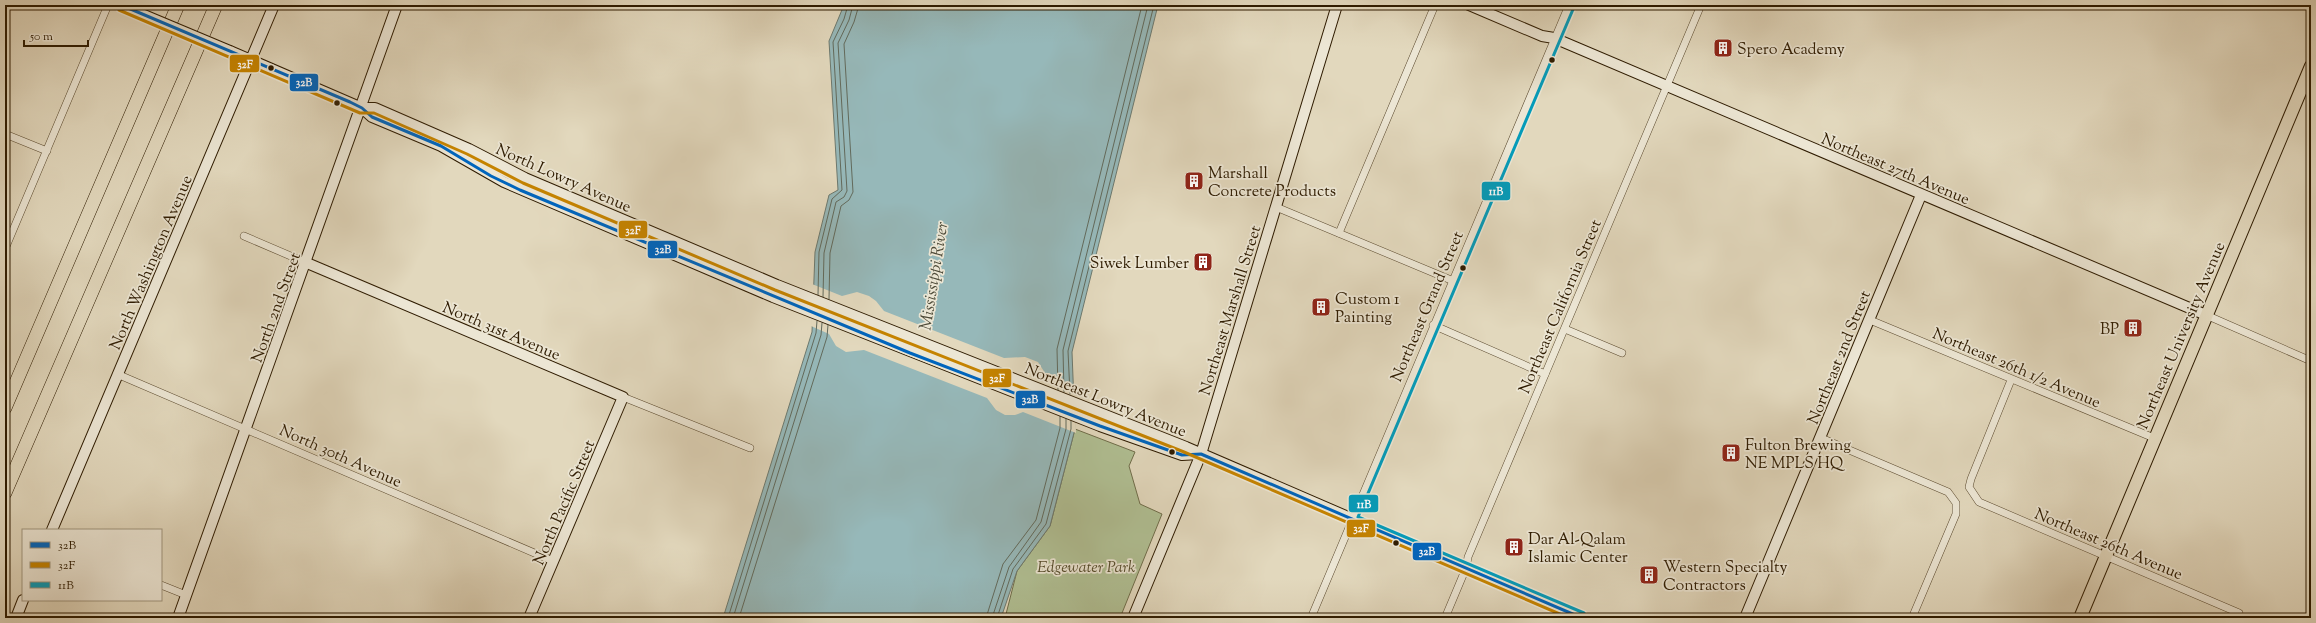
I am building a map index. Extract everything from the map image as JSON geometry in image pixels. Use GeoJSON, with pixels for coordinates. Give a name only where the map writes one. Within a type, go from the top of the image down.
{"type":"FeatureCollection","features":[{"type":"Feature","properties":{"kind":"highway"},"geometry":{"type":"LineString","coordinates":[[5,408],[178,5]]}},
{"type":"Feature","properties":{"kind":"highway"},"geometry":{"type":"LineString","coordinates":[[5,493],[216,5]]}},
{"type":"Feature","properties":{"kind":"main road","name":"Northeast University Avenue"},"geometry":{"type":"LineString","coordinates":[[2080,618],[2154,438],[2311,66]]}},
{"type":"Feature","properties":{"kind":"street"},"geometry":{"type":"LineString","coordinates":[[5,249],[108,5]]}},
{"type":"Feature","properties":{"kind":"street","name":"North Washington Avenue"},"geometry":{"type":"LineString","coordinates":[[52,529],[117,374],[252,61],[274,5]]}},
{"type":"Feature","properties":{"kind":"street","name":"North 2nd Street"},"geometry":{"type":"LineString","coordinates":[[178,618],[307,263],[397,5]]}},
{"type":"Feature","properties":{"kind":"street","name":"Northeast Marshall Street"},"geometry":{"type":"LineString","coordinates":[[1133,618],[1201,454],[1337,5]]}},
{"type":"Feature","properties":{"kind":"street"},"geometry":{"type":"LineString","coordinates":[[1339,233],[1435,5]]}},
{"type":"Feature","properties":{"kind":"street","name":"Northeast 27th Avenue"},"geometry":{"type":"LineString","coordinates":[[1469,5],[1542,36],[1554,38],[2311,361]]}},
{"type":"Feature","properties":{"kind":"street","name":"Northeast Grand Street"},"geometry":{"type":"LineString","coordinates":[[1311,618],[1352,520],[1355,508],[1568,5]]}},
{"type":"Feature","properties":{"kind":"street","name":"Northeast California Street"},"geometry":{"type":"LineString","coordinates":[[1445,618],[1466,568],[1468,557],[1701,5]]}},
{"type":"Feature","properties":{"kind":"street","name":"North Lowry Avenue"},"geometry":{"type":"LineString","coordinates":[[123,6],[362,108],[372,117],[441,146],[491,176],[520,190],[910,353]]}},
{"type":"Feature","properties":{"kind":"street","name":"North Lowry Avenue"},"geometry":{"type":"LineString","coordinates":[[362,108],[375,108],[469,149],[525,178],[910,340]]}},
{"type":"Feature","properties":{"kind":"street"},"geometry":{"type":"LineString","coordinates":[[5,134],[47,151]]}},
{"type":"Feature","properties":{"kind":"street","name":"Northeast 2nd Street"},"geometry":{"type":"LineString","coordinates":[[1745,618],[1921,195]]}},
{"type":"Feature","properties":{"kind":"street"},"geometry":{"type":"LineString","coordinates":[[1276,207],[1451,280]]}},
{"type":"Feature","properties":{"kind":"street","name":"North 31st Avenue"},"geometry":{"type":"LineString","coordinates":[[244,236],[623,397],[750,448]]}},
{"type":"Feature","properties":{"kind":"street","name":"Northeast 26th 1/2 Avenue"},"geometry":{"type":"LineString","coordinates":[[1870,320],[2154,438]]}},
{"type":"Feature","properties":{"kind":"street"},"geometry":{"type":"LineString","coordinates":[[1433,325],[1545,374]]}},
{"type":"Feature","properties":{"kind":"street"},"geometry":{"type":"LineString","coordinates":[[1565,329],[1622,353]]}},
{"type":"Feature","properties":{"kind":"street","name":"Northeast Lowry Avenue"},"geometry":{"type":"LineString","coordinates":[[910,340],[1104,414],[1201,454],[1582,618]]}},
{"type":"Feature","properties":{"kind":"street","name":"Northeast Lowry Avenue"},"geometry":{"type":"LineString","coordinates":[[910,353],[1100,426],[1182,455],[1201,454]]}},
{"type":"Feature","properties":{"kind":"street","name":"North 30th Avenue"},"geometry":{"type":"LineString","coordinates":[[117,374],[554,561]]}},
{"type":"Feature","properties":{"kind":"street","name":"Northeast 26th Avenue"},"geometry":{"type":"LineString","coordinates":[[2012,380],[1971,479],[1970,487],[1972,494],[1979,502],[2239,613]]}},
{"type":"Feature","properties":{"kind":"street","name":"North Pacific Street"},"geometry":{"type":"LineString","coordinates":[[529,618],[623,397]]}},
{"type":"Feature","properties":{"kind":"street"},"geometry":{"type":"LineString","coordinates":[[1821,438],[1948,492],[1956,503],[1956,514],[1912,618]]}},
{"type":"Feature","properties":{"kind":"street"},"geometry":{"type":"LineString","coordinates":[[162,585],[186,595]]}},
{"type":"Feature","properties":{"kind":"street"},"geometry":{"type":"LineString","coordinates":[[16,618],[23,601]]}},
{"type":"Feature","properties":{"kind":"green space","name":"Edgewater Park"},"geometry":{"type":"Polygon","coordinates":[[[1075,429],[1135,452],[1129,466],[1140,504],[1162,514],[1120,618],[1005,618],[1017,571],[1050,526],[1075,429]]]}},
{"type":"Feature","properties":{"kind":"water","name":"Mississippi River"},"geometry":{"type":"Polygon","coordinates":[[[844,5],[1158,5],[1072,352],[1075,429],[1050,526],[1017,571],[1001,618],[723,618],[812,332],[815,252],[829,195],[838,190],[829,41],[844,5]]]}},
{"type":"Feature","properties":{"kind":"pier"},"geometry":{"type":"Polygon","coordinates":[[[812,284],[842,296],[857,292],[869,296],[876,301],[884,311],[1004,358],[1025,357],[1038,362],[1047,376],[1075,389],[1076,433],[1023,412],[1015,415],[1005,415],[996,410],[987,398],[864,350],[846,352],[836,346],[829,334],[811,326],[812,284]]]}},
{"type":"Feature","properties":{"kind":"transit line","name":"32B"},"geometry":{"type":"LineString","coordinates":[[121,5],[350,102],[362,108],[372,117],[441,146],[491,176],[520,190],[910,353],[1100,426],[1182,455],[1201,454],[1582,618]]}},
{"type":"Feature","properties":{"kind":"transit line","name":"11B"},"geometry":{"type":"LineString","coordinates":[[1574,7],[1358,517],[1584,613]]}},
{"type":"Feature","properties":{"kind":"transit line","name":"32F"},"geometry":{"type":"LineString","coordinates":[[119,10],[360,113],[374,113],[467,154],[523,183],[775,290],[1184,452],[1569,618]]}},
{"type":"Feature","properties":{"kind":"place","name":"Spero Academy"},"geometry":{"type":"Point","coordinates":[1723,48]}},
{"type":"Feature","properties":{"kind":"place","name":"Marshall Concrete Products"},"geometry":{"type":"Point","coordinates":[1194,181]}},
{"type":"Feature","properties":{"kind":"place","name":"Siwek Lumber"},"geometry":{"type":"Point","coordinates":[1203,262]}},
{"type":"Feature","properties":{"kind":"place","name":"Custom 1 Painting"},"geometry":{"type":"Point","coordinates":[1321,307]}},
{"type":"Feature","properties":{"kind":"place","name":"BP"},"geometry":{"type":"Point","coordinates":[2133,328]}},
{"type":"Feature","properties":{"kind":"place","name":"Fulton Brewing NE MPLS HQ"},"geometry":{"type":"Point","coordinates":[1731,453]}},
{"type":"Feature","properties":{"kind":"place","name":"Dar Al-Qalam Islamic Center"},"geometry":{"type":"Point","coordinates":[1514,547]}},
{"type":"Feature","properties":{"kind":"place","name":"Western Specialty Contractors"},"geometry":{"type":"Point","coordinates":[1649,575]}}]}
